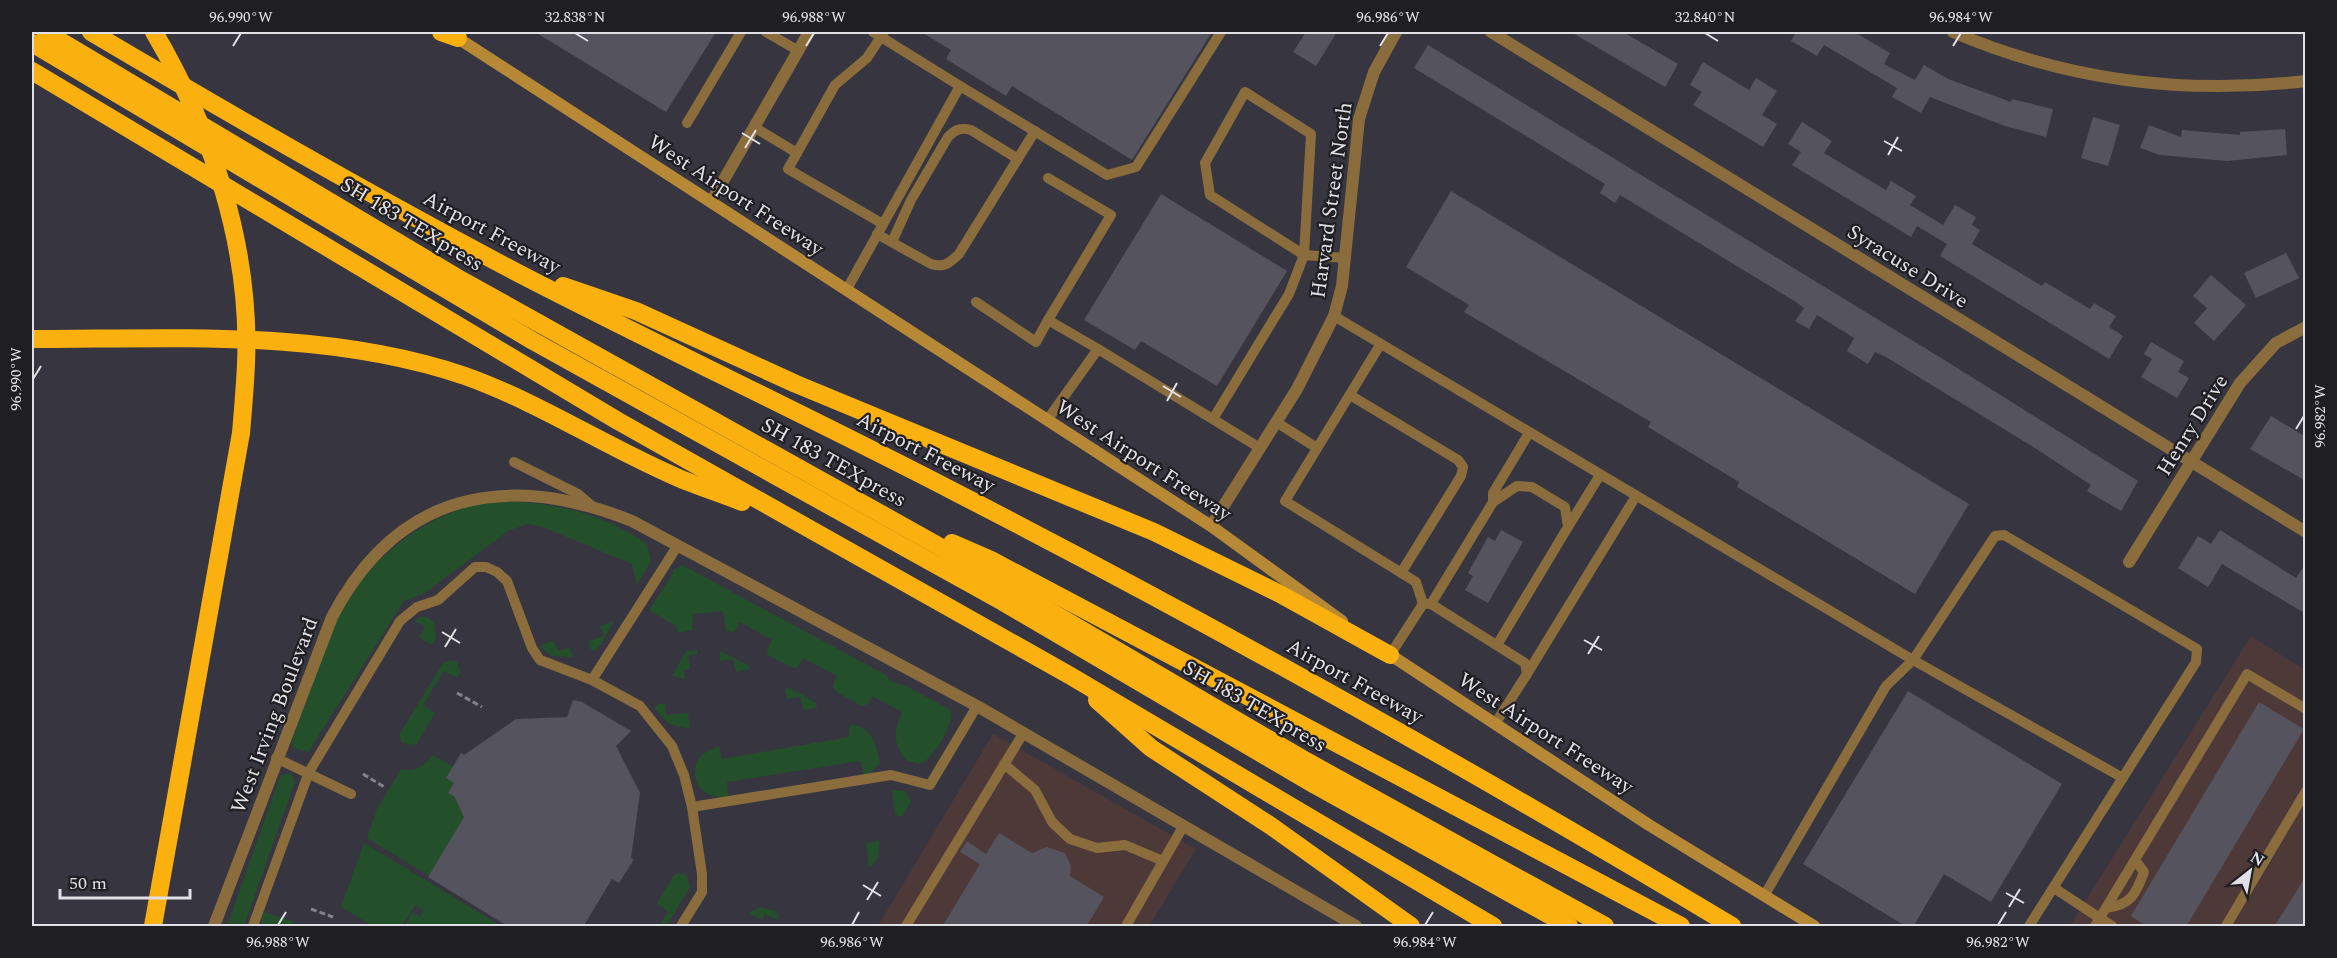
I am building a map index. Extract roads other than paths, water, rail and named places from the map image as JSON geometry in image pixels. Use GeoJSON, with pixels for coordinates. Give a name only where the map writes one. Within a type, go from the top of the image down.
{"type":"FeatureCollection","features":[{"type":"Feature","properties":{"kind":"highway","name":"SH 183 TEXpress"},"geometry":{"type":"LineString","coordinates":[[45,32],[456,277],[875,511],[1296,755],[1605,927]]}},
{"type":"Feature","properties":{"kind":"highway","name":"Airport Freeway"},"geometry":{"type":"LineString","coordinates":[[91,32],[300,153],[515,271],[953,490],[1133,585],[1408,736],[1732,927]]}},
{"type":"Feature","properties":{"kind":"highway"},"geometry":{"type":"LineString","coordinates":[[153,927],[241,433],[246,362],[242,275],[228,208],[208,141],[177,71],[154,32]]}},
{"type":"Feature","properties":{"kind":"highway","name":"SH 183 TEXpress"},"geometry":{"type":"LineString","coordinates":[[32,44],[533,341],[1003,602],[1306,779],[1569,927]]}},
{"type":"Feature","properties":{"kind":"highway"},"geometry":{"type":"LineString","coordinates":[[32,71],[488,344],[794,521],[1068,675],[1493,927]]}},
{"type":"Feature","properties":{"kind":"highway"},"geometry":{"type":"LineString","coordinates":[[515,271],[636,311],[796,384],[1154,532],[1280,594],[1390,655]]}},
{"type":"Feature","properties":{"kind":"highway"},"geometry":{"type":"LineString","coordinates":[[32,339],[257,341],[328,346],[403,358],[466,377],[542,409],[674,476],[794,521]]}},
{"type":"Feature","properties":{"kind":"highway"},"geometry":{"type":"LineString","coordinates":[[875,511],[991,560],[1681,927]]}},
{"type":"Feature","properties":{"kind":"highway"},"geometry":{"type":"LineString","coordinates":[[1068,675],[1138,738],[1271,826],[1412,927]]}},
{"type":"Feature","properties":{"kind":"main road","name":"West Airport Freeway"},"geometry":{"type":"LineString","coordinates":[[452,33],[1211,526],[1390,655],[1495,724],[1814,927]]}},
{"type":"Feature","properties":{"kind":"street"},"geometry":{"type":"LineString","coordinates":[[711,202],[809,32]]}},
{"type":"Feature","properties":{"kind":"street","name":"Harvard Street North"},"geometry":{"type":"LineString","coordinates":[[1211,526],[1316,354],[1334,316],[1346,258],[1359,119],[1374,72],[1396,32]]}},
{"type":"Feature","properties":{"kind":"street","name":"Syracuse Drive"},"geometry":{"type":"LineString","coordinates":[[1491,32],[2306,532]]}},
{"type":"Feature","properties":{"kind":"street"},"geometry":{"type":"LineString","coordinates":[[1953,32],[1994,49],[2103,78],[2145,84],[2230,87],[2306,81]]}},
{"type":"Feature","properties":{"kind":"street","name":"Henry Drive"},"geometry":{"type":"LineString","coordinates":[[2129,562],[2240,383],[2276,343],[2306,327]]}},
{"type":"Feature","properties":{"kind":"street","name":"West Irving Boulevard"},"geometry":{"type":"LineString","coordinates":[[214,927],[276,758],[342,599],[369,560],[398,534],[436,512],[482,497],[544,497],[591,505]]}},
{"type":"Feature","properties":{"kind":"street"},"geometry":{"type":"LineString","coordinates":[[591,505],[632,521],[977,706],[1356,927]]}},
{"type":"Feature","properties":{"kind":"lane"},"geometry":{"type":"LineString","coordinates":[[687,123],[741,32]]}},
{"type":"Feature","properties":{"kind":"lane"},"geometry":{"type":"LineString","coordinates":[[766,32],[797,50]]}},
{"type":"Feature","properties":{"kind":"lane"},"geometry":{"type":"LineString","coordinates":[[883,224],[788,169],[835,84],[867,58],[880,33],[960,86],[1107,175],[1136,167],[1221,32]]}},
{"type":"Feature","properties":{"kind":"lane"},"geometry":{"type":"LineString","coordinates":[[847,289],[960,86]]}},
{"type":"Feature","properties":{"kind":"lane"},"geometry":{"type":"LineString","coordinates":[[1213,419],[1289,294],[1304,255],[1311,134],[1245,92],[1205,163],[1210,195],[1304,255],[1346,258]]}},
{"type":"Feature","properties":{"kind":"lane"},"geometry":{"type":"LineString","coordinates":[[753,127],[797,153]]}},
{"type":"Feature","properties":{"kind":"lane"},"geometry":{"type":"LineString","coordinates":[[892,242],[911,200],[948,137],[956,130],[964,128],[971,130],[1018,159]]}},
{"type":"Feature","properties":{"kind":"lane"},"geometry":{"type":"LineString","coordinates":[[877,234],[939,267],[948,264],[959,254],[1035,131]]}},
{"type":"Feature","properties":{"kind":"lane"},"geometry":{"type":"LineString","coordinates":[[976,302],[1036,342],[1111,215],[1048,178]]}},
{"type":"Feature","properties":{"kind":"lane"},"geometry":{"type":"LineString","coordinates":[[1334,316],[1913,660],[2123,778]]}},
{"type":"Feature","properties":{"kind":"lane"},"geometry":{"type":"LineString","coordinates":[[1048,320],[1260,448]]}},
{"type":"Feature","properties":{"kind":"lane"},"geometry":{"type":"LineString","coordinates":[[1380,345],[1285,501],[1416,582],[1427,604],[1525,663],[1527,674]]}},
{"type":"Feature","properties":{"kind":"lane"},"geometry":{"type":"LineString","coordinates":[[1048,419],[1098,349]]}},
{"type":"Feature","properties":{"kind":"lane"},"geometry":{"type":"LineString","coordinates":[[1350,395],[1458,460],[1463,467],[1461,476],[1401,573]]}},
{"type":"Feature","properties":{"kind":"lane"},"geometry":{"type":"LineString","coordinates":[[1276,422],[1317,448]]}},
{"type":"Feature","properties":{"kind":"lane"},"geometry":{"type":"LineString","coordinates":[[1493,502],[1493,493],[1529,433]]}},
{"type":"Feature","properties":{"kind":"lane"},"geometry":{"type":"LineString","coordinates":[[514,462],[578,494],[591,505]]}},
{"type":"Feature","properties":{"kind":"lane"},"geometry":{"type":"LineString","coordinates":[[1497,645],[1600,475]]}},
{"type":"Feature","properties":{"kind":"lane"},"geometry":{"type":"LineString","coordinates":[[1390,655],[1427,604],[1493,502],[1517,486],[1532,487],[1565,507],[1568,527]]}},
{"type":"Feature","properties":{"kind":"lane"},"geometry":{"type":"LineString","coordinates":[[1495,724],[1636,496]]}},
{"type":"Feature","properties":{"kind":"lane"},"geometry":{"type":"LineString","coordinates":[[1764,896],[1886,686],[1913,660],[1995,536],[2004,535],[2197,649],[2196,662],[2029,927]]}},
{"type":"Feature","properties":{"kind":"lane"},"geometry":{"type":"LineString","coordinates":[[592,680],[678,545]]}},
{"type":"Feature","properties":{"kind":"lane"},"geometry":{"type":"LineString","coordinates":[[253,927],[309,772],[400,621],[417,607],[438,600],[475,567],[486,567],[497,572],[507,581],[532,648],[540,660],[592,680],[640,706],[672,746],[684,775],[692,807],[702,874],[702,892],[681,927]]}},
{"type":"Feature","properties":{"kind":"lane"},"geometry":{"type":"LineString","coordinates":[[2097,923],[2247,674],[2306,709]]}},
{"type":"Feature","properties":{"kind":"lane"},"geometry":{"type":"LineString","coordinates":[[692,807],[891,775],[930,785],[977,706]]}},
{"type":"Feature","properties":{"kind":"lane"},"geometry":{"type":"LineString","coordinates":[[906,927],[1024,732]]}},
{"type":"Feature","properties":{"kind":"lane"},"geometry":{"type":"LineString","coordinates":[[276,758],[351,794]]}},
{"type":"Feature","properties":{"kind":"lane"},"geometry":{"type":"LineString","coordinates":[[1004,764],[1035,790],[1052,822],[1070,839],[1097,848],[1125,845],[1163,861]]}},
{"type":"Feature","properties":{"kind":"lane"},"geometry":{"type":"LineString","coordinates":[[2226,927],[2306,791]]}},
{"type":"Feature","properties":{"kind":"lane"},"geometry":{"type":"LineString","coordinates":[[1126,927],[1184,825]]}},
{"type":"Feature","properties":{"kind":"lane"},"geometry":{"type":"LineString","coordinates":[[2106,908],[2123,906],[2131,899],[2144,872],[2135,860]]}},
{"type":"Feature","properties":{"kind":"lane"},"geometry":{"type":"LineString","coordinates":[[2054,888],[2097,923],[2112,927]]}}]}
